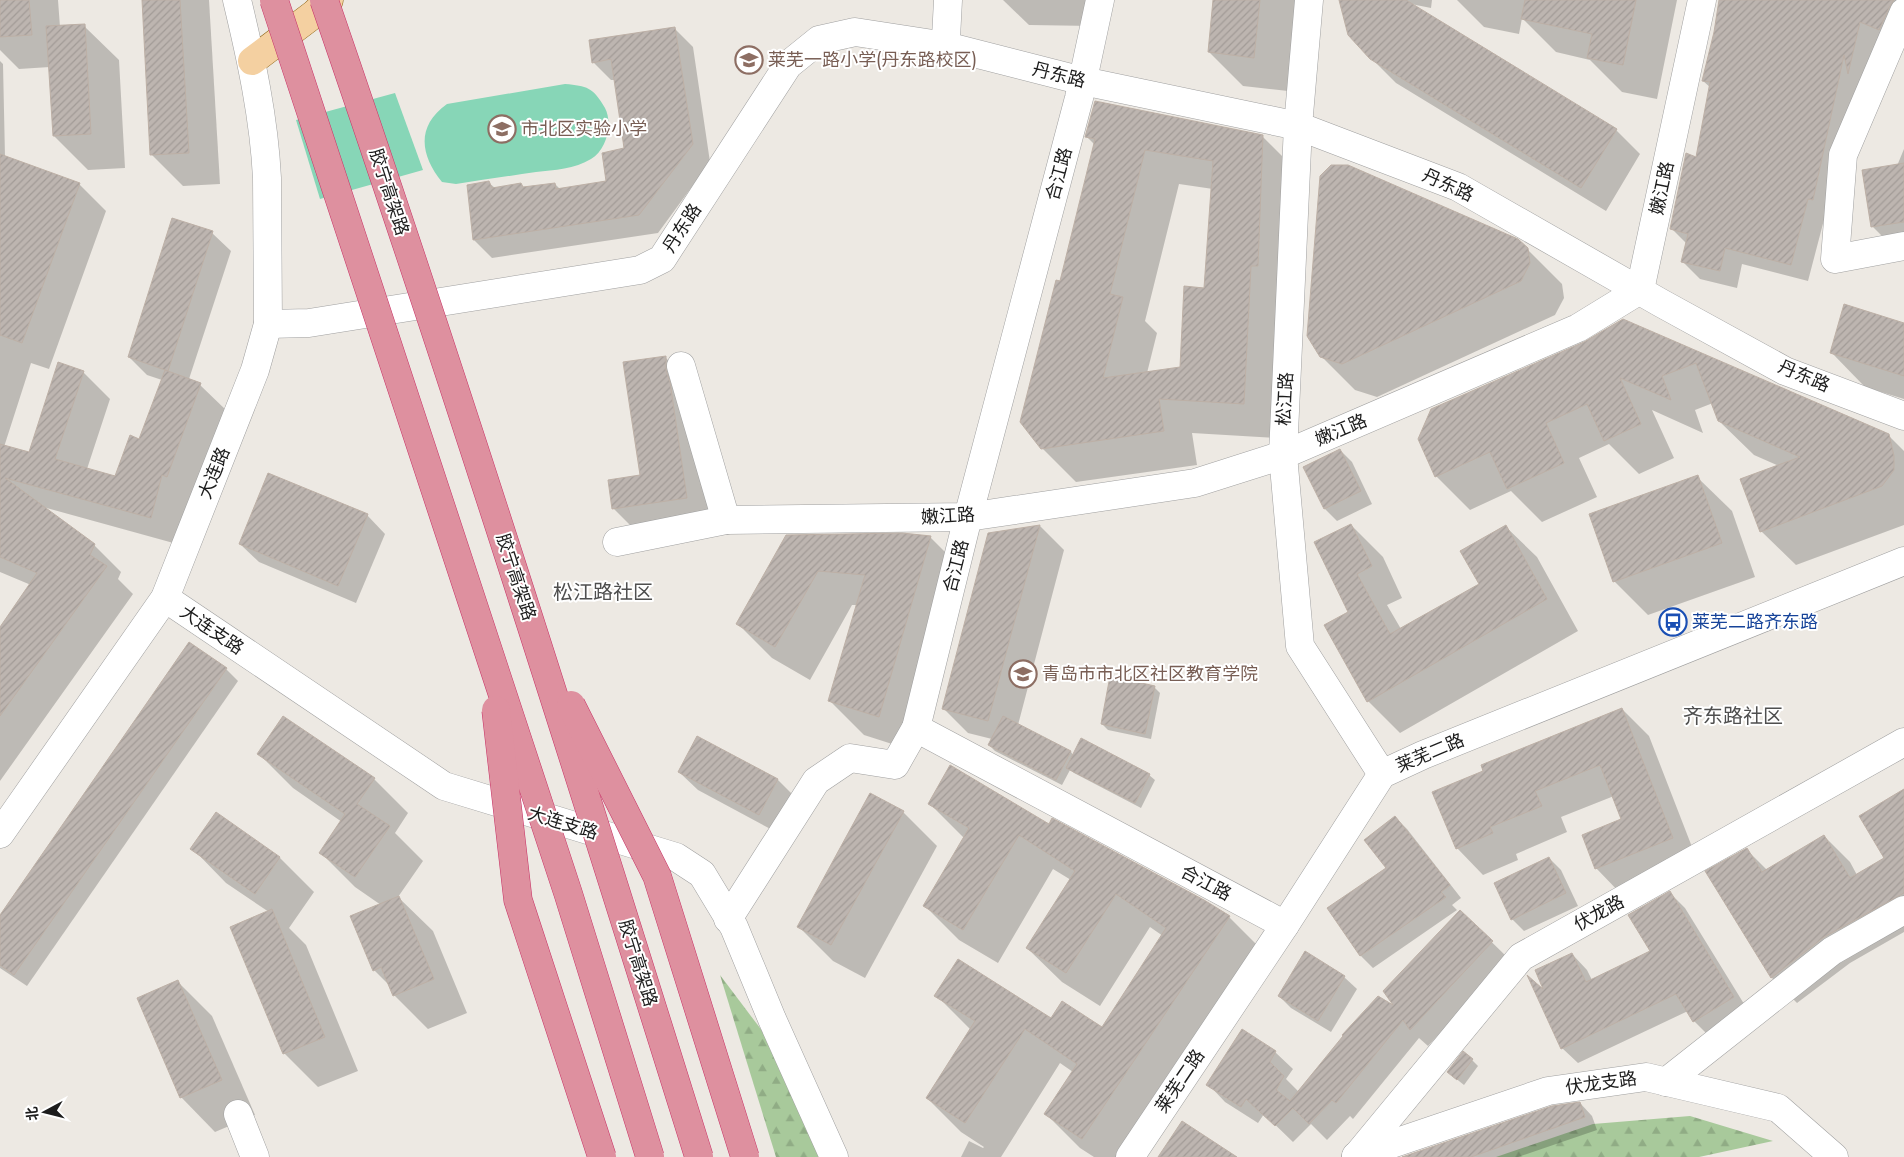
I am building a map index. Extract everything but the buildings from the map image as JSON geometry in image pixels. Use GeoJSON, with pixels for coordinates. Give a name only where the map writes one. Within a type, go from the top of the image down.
{"type":"FeatureCollection","features":[{"type":"Feature","properties":{"kind":"highway"},"geometry":{"type":"LineString","coordinates":[[274,0],[568,893],[650,1157]]}},
{"type":"Feature","properties":{"kind":"highway","name":"胶宁高架路"},"geometry":{"type":"LineString","coordinates":[[324,0],[534,633],[699,1157]]}},
{"type":"Feature","properties":{"kind":"highway"},"geometry":{"type":"LineString","coordinates":[[534,633],[657,876],[745,1157]]}},
{"type":"Feature","properties":{"kind":"highway"},"geometry":{"type":"LineString","coordinates":[[488,649],[518,900],[602,1157]]}},
{"type":"Feature","properties":{"kind":"main road"},"geometry":{"type":"LineString","coordinates":[[252,61],[314,14],[329,0]]}},
{"type":"Feature","properties":{"kind":"street","name":"大连路"},"geometry":{"type":"LineString","coordinates":[[0,834],[165,598],[255,370],[268,324],[266,159],[252,61],[237,0]]}},
{"type":"Feature","properties":{"kind":"street"},"geometry":{"type":"LineString","coordinates":[[946,38],[948,0]]}},
{"type":"Feature","properties":{"kind":"street","name":"合江路"},"geometry":{"type":"LineString","coordinates":[[1100,0],[1083,81],[968,517],[916,728],[1285,925]]}},
{"type":"Feature","properties":{"kind":"street","name":"松江路"},"geometry":{"type":"LineString","coordinates":[[1309,0],[1298,126],[1283,455],[1300,646],[1382,774]]}},
{"type":"Feature","properties":{"kind":"street","name":"嫩江路"},"geometry":{"type":"LineString","coordinates":[[617,542],[726,520],[968,517],[1195,483],[1283,455],[1578,328],[1640,290],[1702,0]]}},
{"type":"Feature","properties":{"kind":"street"},"geometry":{"type":"LineString","coordinates":[[1904,12],[1843,155],[1835,259],[1904,246]]}},
{"type":"Feature","properties":{"kind":"street","name":"丹东路"},"geometry":{"type":"LineString","coordinates":[[268,324],[309,323],[640,270],[662,259],[788,65],[819,40],[855,32],[937,45],[1083,81],[1298,126],[1458,186],[1785,371],[1904,416]]}},
{"type":"Feature","properties":{"kind":"street"},"geometry":{"type":"LineString","coordinates":[[681,366],[726,520]]}},
{"type":"Feature","properties":{"kind":"street","name":"莱芜二路"},"geometry":{"type":"LineString","coordinates":[[1130,1157],[1285,925],[1382,774],[1423,755],[1904,561]]}},
{"type":"Feature","properties":{"kind":"street","name":"大连支路"},"geometry":{"type":"LineString","coordinates":[[165,598],[444,786],[676,858],[702,874],[734,927],[772,1019],[834,1157]]}},
{"type":"Feature","properties":{"kind":"street"},"geometry":{"type":"LineString","coordinates":[[728,919],[816,781],[850,758],[895,765],[916,728]]}},
{"type":"Feature","properties":{"kind":"street","name":"伏龙路"},"geometry":{"type":"LineString","coordinates":[[1356,1157],[1521,957],[1904,742]]}},
{"type":"Feature","properties":{"kind":"street"},"geometry":{"type":"LineString","coordinates":[[1666,1082],[1832,951],[1904,910]]}},
{"type":"Feature","properties":{"kind":"street","name":"伏龙支路"},"geometry":{"type":"LineString","coordinates":[[1356,1157],[1548,1091],[1646,1077],[1778,1108],[1834,1157]]}},
{"type":"Feature","properties":{"kind":"street"},"geometry":{"type":"LineString","coordinates":[[238,1114],[255,1157]]}},
{"type":"Feature","properties":{"kind":"green space"},"geometry":{"type":"Polygon","coordinates":[[[565,84],[589,89],[597,96],[605,108],[608,121],[607,136],[597,155],[578,165],[564,168],[456,184],[442,182],[429,162],[425,141],[426,131],[430,122],[447,104],[565,84]]]}},
{"type":"Feature","properties":{"kind":"green space"},"geometry":{"type":"Polygon","coordinates":[[[395,93],[423,170],[320,199],[296,120],[395,93]]]}},
{"type":"Feature","properties":{"kind":"green space"},"geometry":{"type":"Polygon","coordinates":[[[720,975],[769,1040],[823,1157],[776,1157],[720,975]]]}},
{"type":"Feature","properties":{"kind":"green space"},"geometry":{"type":"Polygon","coordinates":[[[1690,1116],[1773,1141],[1699,1157],[1496,1157],[1593,1124],[1690,1116]]]}},
{"type":"Feature","properties":{"kind":"place","name":"莱芜一路小学(丹东路校区)"},"geometry":{"type":"Point","coordinates":[749,60]}},
{"type":"Feature","properties":{"kind":"place","name":"市北区实验小学"},"geometry":{"type":"Point","coordinates":[502,129]}},
{"type":"Feature","properties":{"kind":"place","name":"莱芜二路齐东路"},"geometry":{"type":"Point","coordinates":[1673,622]}},
{"type":"Feature","properties":{"kind":"place","name":"青岛市市北区社区教育学院"},"geometry":{"type":"Point","coordinates":[1023,674]}},
{"type":"Feature","properties":{"kind":"district","name":"松江路社区"},"geometry":{"type":"Point","coordinates":[603,592]}},
{"type":"Feature","properties":{"kind":"district","name":"齐东路社区"},"geometry":{"type":"Point","coordinates":[1733,716]}}]}
